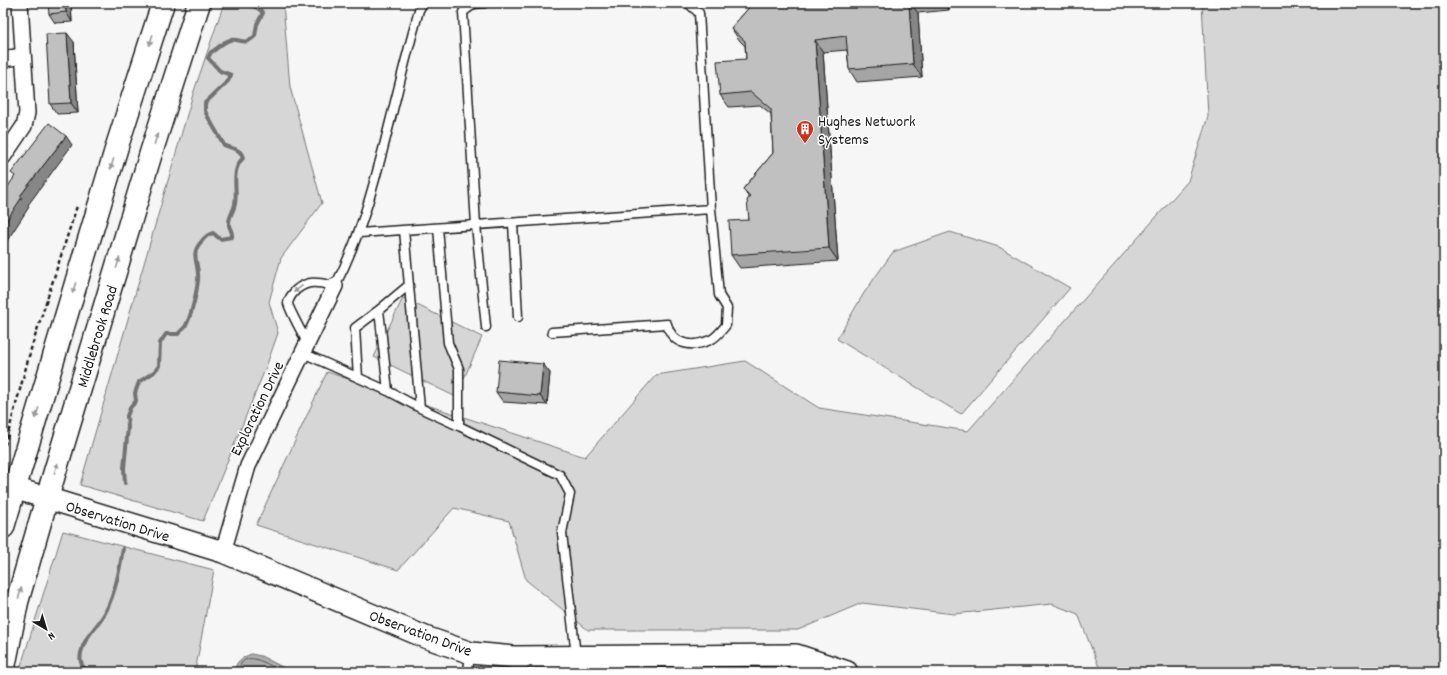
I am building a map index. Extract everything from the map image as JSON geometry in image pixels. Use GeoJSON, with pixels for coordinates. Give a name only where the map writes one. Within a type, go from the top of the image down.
{"type":"FeatureCollection","features":[{"type":"Feature","properties":{"kind":"main road"},"geometry":{"type":"LineString","coordinates":[[3,527],[116,151],[163,3]]}},
{"type":"Feature","properties":{"kind":"main road","name":"Middlebrook Road"},"geometry":{"type":"LineString","coordinates":[[3,672],[17,602],[47,498],[147,168],[199,3]]}},
{"type":"Feature","properties":{"kind":"street"},"geometry":{"type":"LineString","coordinates":[[5,150],[24,126],[27,113],[20,3]]}},
{"type":"Feature","properties":{"kind":"street"},"geometry":{"type":"LineString","coordinates":[[3,58],[23,56]]}},
{"type":"Feature","properties":{"kind":"street","name":"Exploration Drive"},"geometry":{"type":"LineString","coordinates":[[223,552],[248,466],[335,286]]}},
{"type":"Feature","properties":{"kind":"street","name":"Observation Drive"},"geometry":{"type":"LineString","coordinates":[[14,488],[223,552],[426,637],[469,662],[514,657],[576,657],[795,664],[847,672]]}},
{"type":"Feature","properties":{"kind":"lane"},"geometry":{"type":"LineString","coordinates":[[423,3],[419,10],[370,197],[359,233],[335,286],[316,282],[303,284],[292,294],[288,303],[291,312],[297,321],[305,348],[358,378],[388,391],[420,408],[560,475],[570,494],[562,533],[576,657]]}},
{"type":"Feature","properties":{"kind":"lane"},"geometry":{"type":"LineString","coordinates":[[485,3],[474,4],[463,12],[476,225],[486,327]]}},
{"type":"Feature","properties":{"kind":"lane"},"geometry":{"type":"LineString","coordinates":[[552,332],[667,324],[669,331],[677,340],[686,345],[711,340],[726,325],[727,308],[719,295],[711,209],[699,13],[688,3]]}},
{"type":"Feature","properties":{"kind":"lane"},"geometry":{"type":"LineString","coordinates":[[359,233],[711,209]]}},
{"type":"Feature","properties":{"kind":"lane"},"geometry":{"type":"LineString","coordinates":[[513,223],[518,317]]}},
{"type":"Feature","properties":{"kind":"lane"},"geometry":{"type":"LineString","coordinates":[[438,228],[448,343],[459,369],[459,426]]}},
{"type":"Feature","properties":{"kind":"lane"},"geometry":{"type":"LineString","coordinates":[[404,230],[420,408]]}},
{"type":"Feature","properties":{"kind":"lane"},"geometry":{"type":"LineString","coordinates":[[358,378],[355,328],[409,285]]}},
{"type":"Feature","properties":{"kind":"lane"},"geometry":{"type":"LineString","coordinates":[[379,310],[388,391]]}},
{"type":"Feature","properties":{"kind":"path"},"geometry":{"type":"LineString","coordinates":[[3,452],[32,349],[77,206]]}},
{"type":"Feature","properties":{"kind":"shaded area"},"geometry":{"type":"Polygon","coordinates":[[[224,3],[283,3],[290,87],[322,203],[281,258],[269,302],[278,333],[266,367],[203,521],[80,485],[193,94],[224,3]]]}},
{"type":"Feature","properties":{"kind":"shaded area"},"geometry":{"type":"Polygon","coordinates":[[[1202,3],[1444,3],[1444,672],[1101,672],[1078,614],[1052,604],[954,614],[862,603],[798,630],[588,630],[526,580],[509,521],[454,508],[398,570],[256,525],[327,372],[585,457],[656,375],[745,361],[819,408],[968,431],[1188,181],[1208,116],[1202,3]]]}},
{"type":"Feature","properties":{"kind":"shaded area"},"geometry":{"type":"Polygon","coordinates":[[[950,232],[999,247],[1070,288],[961,414],[837,339],[864,293],[893,252],[950,232]]]}},
{"type":"Feature","properties":{"kind":"shaded area"},"geometry":{"type":"Polygon","coordinates":[[[403,298],[482,337],[456,397],[374,357],[403,298]]]}},
{"type":"Feature","properties":{"kind":"shaded area"},"geometry":{"type":"Polygon","coordinates":[[[63,531],[214,570],[195,672],[19,672],[63,531]]]}},
{"type":"Feature","properties":{"kind":"water"},"geometry":{"type":"Polygon","coordinates":[[[251,654],[261,656],[292,672],[234,672],[236,665],[240,660],[251,654]]]}},
{"type":"Feature","properties":{"kind":"building"},"geometry":{"type":"Polygon","coordinates":[[[48,3],[65,3],[66,12],[49,14],[48,3]]]}},
{"type":"Feature","properties":{"kind":"building","name":"Hughes Network Systems"},"geometry":{"type":"Polygon","coordinates":[[[753,3],[909,3],[913,64],[849,69],[846,36],[815,40],[829,248],[731,255],[729,221],[749,220],[747,200],[751,197],[743,189],[773,153],[771,109],[751,92],[720,95],[717,61],[746,59],[745,41],[731,28],[753,3]]]}},
{"type":"Feature","properties":{"kind":"building"},"geometry":{"type":"Polygon","coordinates":[[[67,33],[71,103],[50,104],[46,34],[67,33]]]}},
{"type":"Feature","properties":{"kind":"building"},"geometry":{"type":"Polygon","coordinates":[[[49,123],[66,136],[20,196],[22,197],[3,226],[3,194],[15,176],[11,173],[49,123]]]}},
{"type":"Feature","properties":{"kind":"building"},"geometry":{"type":"Polygon","coordinates":[[[499,360],[543,364],[540,396],[496,392],[499,360]]]}},
{"type":"Feature","properties":{"kind":"waterway"},"geometry":{"type":"LineString","coordinates":[[125,483],[124,468],[128,427],[127,416],[130,408],[136,401],[135,393],[139,382],[154,372],[159,366],[160,343],[166,334],[178,334],[187,323],[197,285],[198,274],[195,256],[198,247],[208,235],[213,233],[220,239],[232,237],[229,222],[236,198],[235,180],[237,168],[243,158],[240,152],[236,149],[224,145],[205,111],[205,103],[228,81],[231,75],[220,71],[208,58],[211,52],[227,41],[234,40],[245,42],[255,36],[257,24],[263,13],[253,6],[253,3]]}},
{"type":"Feature","properties":{"kind":"waterway"},"geometry":{"type":"LineString","coordinates":[[91,672],[85,669],[82,665],[80,660],[81,653],[85,641],[103,616],[112,596],[117,580],[123,548]]}},
{"type":"Feature","properties":{"kind":"place","name":"Hughes Network Systems"},"geometry":{"type":"Point","coordinates":[805,144]}}]}
